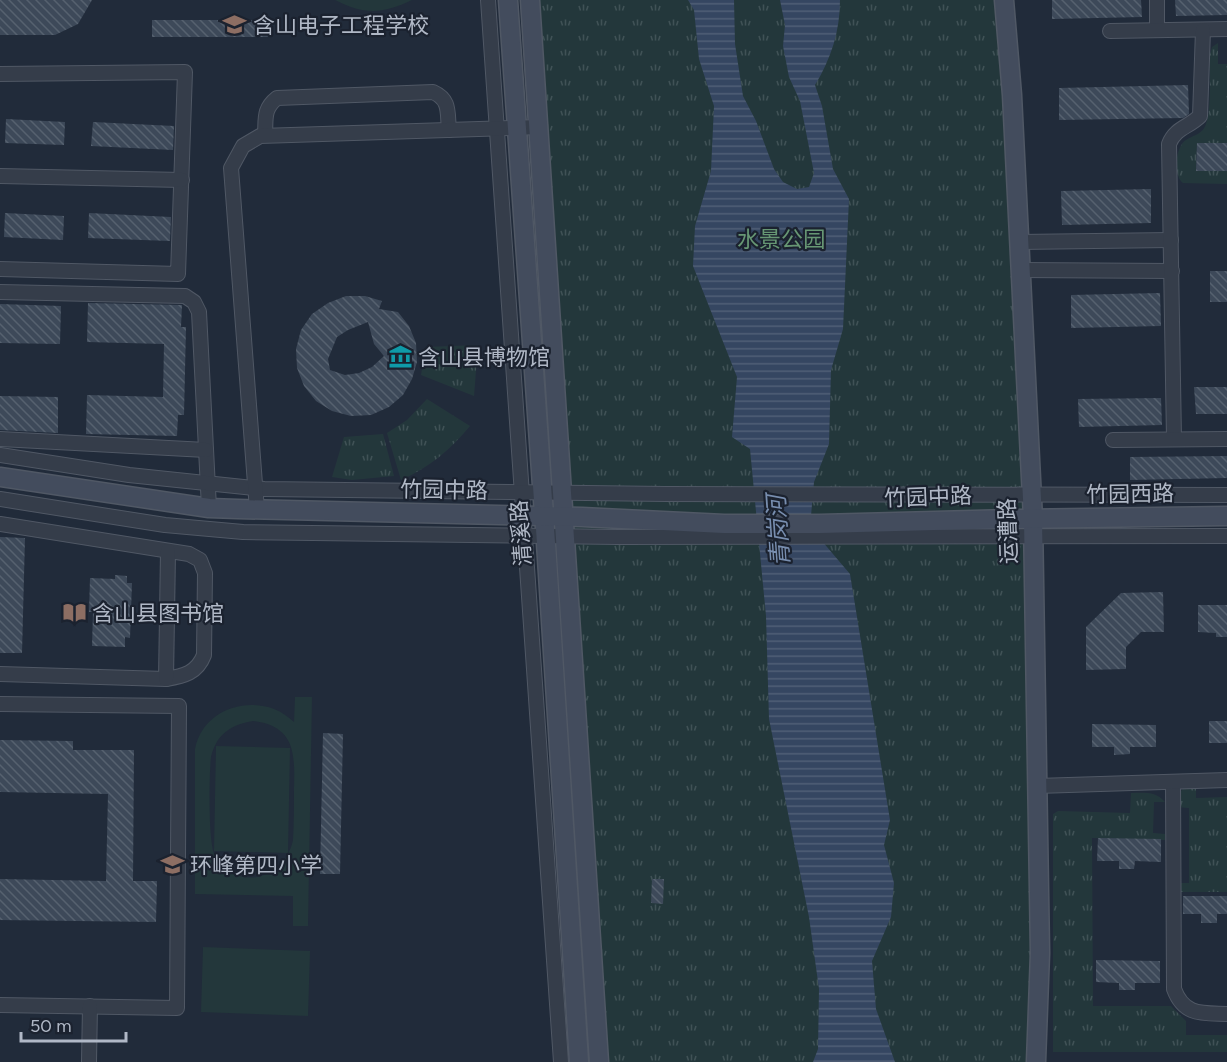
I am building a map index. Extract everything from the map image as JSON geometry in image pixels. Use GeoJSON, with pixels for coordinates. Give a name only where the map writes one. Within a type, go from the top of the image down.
{"type":"FeatureCollection","features":[{"type":"Feature","properties":{"kind":"main road","name":"清溪路"},"geometry":{"type":"LineString","coordinates":[[508,0],[519,128],[543,492],[554,516]]}},
{"type":"Feature","properties":{"kind":"main road","name":"清溪路"},"geometry":{"type":"LineString","coordinates":[[530,0],[540,127],[561,492],[554,516],[567,865],[579,1062]]}},
{"type":"Feature","properties":{"kind":"main road","name":"运漕路"},"geometry":{"type":"LineString","coordinates":[[1004,0],[1012,95],[1033,528],[1040,952],[1036,1062]]}},
{"type":"Feature","properties":{"kind":"main road","name":"竹园中路"},"geometry":{"type":"LineString","coordinates":[[0,477],[209,508],[554,516],[724,524],[1033,528]]}},
{"type":"Feature","properties":{"kind":"main road","name":"竹园西路"},"geometry":{"type":"LineString","coordinates":[[1033,528],[1227,516]]}},
{"type":"Feature","properties":{"kind":"main road","name":"清溪路"},"geometry":{"type":"LineString","coordinates":[[555,536],[585,864],[599,1062]]}},
{"type":"Feature","properties":{"kind":"main road"},"geometry":{"type":"LineString","coordinates":[[567,865],[585,864]]}},
{"type":"Feature","properties":{"kind":"street"},"geometry":{"type":"LineString","coordinates":[[488,0],[561,1062]]}},
{"type":"Feature","properties":{"kind":"street"},"geometry":{"type":"LineString","coordinates":[[1157,0],[1157,30]]}},
{"type":"Feature","properties":{"kind":"street"},"geometry":{"type":"LineString","coordinates":[[1174,440],[1170,144],[1178,131],[1200,116],[1203,30]]}},
{"type":"Feature","properties":{"kind":"street"},"geometry":{"type":"LineString","coordinates":[[1110,31],[1227,30]]}},
{"type":"Feature","properties":{"kind":"street"},"geometry":{"type":"LineString","coordinates":[[0,74],[185,72],[178,274],[0,269]]}},
{"type":"Feature","properties":{"kind":"street"},"geometry":{"type":"LineString","coordinates":[[265,135],[266,112],[269,104],[277,98],[432,92],[446,101],[449,130]]}},
{"type":"Feature","properties":{"kind":"street"},"geometry":{"type":"LineString","coordinates":[[256,510],[231,168],[243,146],[265,135],[540,127]]}},
{"type":"Feature","properties":{"kind":"street"},"geometry":{"type":"LineString","coordinates":[[0,176],[182,180]]}},
{"type":"Feature","properties":{"kind":"street"},"geometry":{"type":"LineString","coordinates":[[1019,242],[1171,240]]}},
{"type":"Feature","properties":{"kind":"street"},"geometry":{"type":"LineString","coordinates":[[1020,270],[1172,271]]}},
{"type":"Feature","properties":{"kind":"street"},"geometry":{"type":"LineString","coordinates":[[0,292],[185,296],[194,302],[199,312],[209,508]]}},
{"type":"Feature","properties":{"kind":"street"},"geometry":{"type":"LineString","coordinates":[[0,439],[206,450]]}},
{"type":"Feature","properties":{"kind":"street"},"geometry":{"type":"LineString","coordinates":[[1113,440],[1227,439]]}},
{"type":"Feature","properties":{"kind":"street"},"geometry":{"type":"LineString","coordinates":[[0,455],[129,475],[255,488],[522,492],[1227,495]]}},
{"type":"Feature","properties":{"kind":"street"},"geometry":{"type":"LineString","coordinates":[[0,499],[165,525],[243,532],[555,536],[1033,528],[1227,536]]}},
{"type":"Feature","properties":{"kind":"street"},"geometry":{"type":"LineString","coordinates":[[0,525],[189,554],[200,560],[205,573],[204,655],[201,665],[193,672],[166,679],[0,674]]}},
{"type":"Feature","properties":{"kind":"street"},"geometry":{"type":"LineString","coordinates":[[166,679],[168,550]]}},
{"type":"Feature","properties":{"kind":"street"},"geometry":{"type":"LineString","coordinates":[[0,704],[179,706],[177,1008],[0,1005]]}},
{"type":"Feature","properties":{"kind":"street"},"geometry":{"type":"LineString","coordinates":[[1037,786],[1227,780]]}},
{"type":"Feature","properties":{"kind":"street"},"geometry":{"type":"LineString","coordinates":[[1173,782],[1174,989],[1178,999],[1186,1008],[1197,1013],[1227,1014]]}},
{"type":"Feature","properties":{"kind":"street"},"geometry":{"type":"LineString","coordinates":[[89,1062],[90,1006]]}},
{"type":"Feature","properties":{"kind":"green space"},"geometry":{"type":"Polygon","coordinates":[[[335,0],[412,0],[392,8],[374,11],[355,8],[335,0]]]}},
{"type":"Feature","properties":{"kind":"green space","name":"水景公园"},"geometry":{"type":"Polygon","coordinates":[[[536,0],[996,0],[1018,355],[1024,532],[1032,931],[1026,1062],[608,1062],[536,0]]]}},
{"type":"Feature","properties":{"kind":"green space"},"geometry":{"type":"Polygon","coordinates":[[[1218,43],[1218,64],[1227,64],[1227,143],[1197,143],[1196,171],[1227,171],[1227,184],[1183,183],[1176,165],[1178,153],[1182,144],[1201,131],[1206,124],[1210,100],[1210,54],[1212,47],[1218,43]]]}},
{"type":"Feature","properties":{"kind":"green space"},"geometry":{"type":"Polygon","coordinates":[[[478,345],[474,396],[421,375],[426,347],[478,345]]]}},
{"type":"Feature","properties":{"kind":"green space"},"geometry":{"type":"Polygon","coordinates":[[[427,399],[470,426],[439,457],[401,480],[387,433],[407,420],[427,399]]]}},
{"type":"Feature","properties":{"kind":"green space"},"geometry":{"type":"Polygon","coordinates":[[[383,434],[394,476],[352,480],[332,477],[344,437],[383,434]]]}},
{"type":"Feature","properties":{"kind":"green space"},"geometry":{"type":"Polygon","coordinates":[[[295,697],[312,697],[308,926],[293,926],[293,896],[195,894],[195,749],[199,736],[214,717],[236,707],[249,705],[274,709],[294,722],[295,697]],[[253,721],[229,729],[218,740],[211,757],[210,808],[213,849],[224,868],[235,875],[259,876],[271,872],[281,864],[293,840],[293,753],[285,735],[267,724],[253,721]]]}},
{"type":"Feature","properties":{"kind":"green space"},"geometry":{"type":"Polygon","coordinates":[[[216,746],[290,748],[288,853],[214,851],[216,746]]]}},
{"type":"Feature","properties":{"kind":"green space"},"geometry":{"type":"Polygon","coordinates":[[[1185,787],[1196,787],[1196,798],[1227,797],[1227,892],[1178,892],[1178,883],[1189,883],[1189,808],[1177,807],[1178,794],[1185,787]]]}},
{"type":"Feature","properties":{"kind":"green space"},"geometry":{"type":"Polygon","coordinates":[[[1131,793],[1154,794],[1165,802],[1154,802],[1153,833],[1165,834],[1165,840],[1092,838],[1093,1006],[1171,1006],[1186,1021],[1186,1035],[1227,1035],[1227,1052],[1053,1052],[1053,814],[1058,811],[1130,813],[1131,793]]]}},
{"type":"Feature","properties":{"kind":"green space"},"geometry":{"type":"Polygon","coordinates":[[[203,947],[310,951],[308,1016],[201,1012],[203,947]]]}},
{"type":"Feature","properties":{"kind":"water","name":"青岗河"},"geometry":{"type":"Polygon","coordinates":[[[688,0],[734,0],[735,44],[743,96],[756,121],[774,169],[783,182],[797,189],[809,187],[814,173],[800,101],[789,77],[783,46],[785,25],[780,0],[840,0],[834,44],[815,85],[822,106],[833,169],[849,199],[843,329],[831,370],[829,444],[814,482],[810,527],[850,574],[890,820],[884,845],[894,883],[891,917],[872,961],[876,1009],[895,1062],[813,1062],[818,1049],[819,989],[809,917],[769,719],[766,616],[750,449],[732,437],[737,377],[693,266],[695,226],[711,171],[714,106],[699,59],[694,10],[688,0]]]}},
{"type":"Feature","properties":{"kind":"building"},"geometry":{"type":"Polygon","coordinates":[[[0,0],[92,0],[78,24],[55,35],[0,35],[0,0]]]}},
{"type":"Feature","properties":{"kind":"building"},"geometry":{"type":"Polygon","coordinates":[[[1052,0],[1141,0],[1142,17],[1052,19],[1052,0]]]}},
{"type":"Feature","properties":{"kind":"building"},"geometry":{"type":"Polygon","coordinates":[[[1175,0],[1227,0],[1227,15],[1176,16],[1175,0]]]}},
{"type":"Feature","properties":{"kind":"building"},"geometry":{"type":"Polygon","coordinates":[[[152,20],[270,20],[270,37],[152,37],[152,20]]]}},
{"type":"Feature","properties":{"kind":"building"},"geometry":{"type":"Polygon","coordinates":[[[1188,85],[1189,114],[1183,118],[1059,120],[1059,88],[1188,85]]]}},
{"type":"Feature","properties":{"kind":"building"},"geometry":{"type":"Polygon","coordinates":[[[6,119],[65,122],[64,145],[5,143],[6,119]]]}},
{"type":"Feature","properties":{"kind":"building"},"geometry":{"type":"Polygon","coordinates":[[[93,122],[174,126],[173,150],[91,146],[93,122]]]}},
{"type":"Feature","properties":{"kind":"building"},"geometry":{"type":"Polygon","coordinates":[[[1197,143],[1227,143],[1227,171],[1196,171],[1197,143]]]}},
{"type":"Feature","properties":{"kind":"building"},"geometry":{"type":"Polygon","coordinates":[[[1151,189],[1151,223],[1062,225],[1061,191],[1151,189]]]}},
{"type":"Feature","properties":{"kind":"building"},"geometry":{"type":"Polygon","coordinates":[[[5,213],[64,216],[63,240],[4,237],[5,213]]]}},
{"type":"Feature","properties":{"kind":"building"},"geometry":{"type":"Polygon","coordinates":[[[89,213],[171,217],[170,241],[88,238],[89,213]]]}},
{"type":"Feature","properties":{"kind":"building"},"geometry":{"type":"Polygon","coordinates":[[[1210,271],[1227,271],[1227,302],[1210,302],[1210,271]]]}},
{"type":"Feature","properties":{"kind":"building"},"geometry":{"type":"Polygon","coordinates":[[[1160,293],[1161,326],[1071,328],[1071,295],[1160,293]]]}},
{"type":"Feature","properties":{"kind":"building","name":"含山县博物馆"},"geometry":{"type":"Polygon","coordinates":[[[346,296],[365,296],[382,301],[379,309],[398,312],[409,326],[416,343],[417,362],[412,379],[403,395],[389,407],[371,415],[351,416],[332,411],[316,401],[304,386],[297,368],[296,349],[301,330],[312,314],[328,303],[346,296]],[[368,322],[348,330],[337,337],[328,359],[330,370],[345,375],[359,373],[372,367],[384,356],[374,344],[368,322]]]}},
{"type":"Feature","properties":{"kind":"building"},"geometry":{"type":"Polygon","coordinates":[[[88,303],[182,305],[181,327],[186,327],[184,415],[178,415],[177,436],[86,434],[87,395],[163,397],[164,344],[87,342],[88,303]]]}},
{"type":"Feature","properties":{"kind":"building"},"geometry":{"type":"Polygon","coordinates":[[[0,304],[61,306],[60,344],[0,343],[0,304]]]}},
{"type":"Feature","properties":{"kind":"building"},"geometry":{"type":"Polygon","coordinates":[[[1194,387],[1227,387],[1227,414],[1196,414],[1194,387]]]}},
{"type":"Feature","properties":{"kind":"building"},"geometry":{"type":"Polygon","coordinates":[[[0,396],[58,397],[58,433],[0,430],[0,396]]]}},
{"type":"Feature","properties":{"kind":"building"},"geometry":{"type":"Polygon","coordinates":[[[1161,398],[1162,425],[1079,427],[1078,399],[1161,398]]]}},
{"type":"Feature","properties":{"kind":"building"},"geometry":{"type":"Polygon","coordinates":[[[1227,456],[1227,478],[1130,480],[1130,457],[1227,456]]]}},
{"type":"Feature","properties":{"kind":"building"},"geometry":{"type":"Polygon","coordinates":[[[0,537],[25,538],[22,653],[0,653],[0,537]]]}},
{"type":"Feature","properties":{"kind":"building"},"geometry":{"type":"Polygon","coordinates":[[[115,575],[127,576],[127,583],[132,583],[130,638],[125,637],[125,647],[92,646],[93,612],[89,612],[90,578],[115,579],[115,575]]]}},
{"type":"Feature","properties":{"kind":"building"},"geometry":{"type":"Polygon","coordinates":[[[1163,592],[1164,632],[1141,632],[1126,647],[1126,669],[1086,670],[1086,627],[1121,593],[1163,592]]]}},
{"type":"Feature","properties":{"kind":"building"},"geometry":{"type":"Polygon","coordinates":[[[1198,605],[1227,605],[1227,637],[1216,637],[1216,633],[1198,632],[1198,605]]]}},
{"type":"Feature","properties":{"kind":"building"},"geometry":{"type":"Polygon","coordinates":[[[1209,721],[1227,721],[1227,743],[1209,743],[1209,721]]]}},
{"type":"Feature","properties":{"kind":"building"},"geometry":{"type":"Polygon","coordinates":[[[1092,724],[1156,725],[1156,747],[1130,747],[1130,754],[1114,755],[1114,747],[1092,747],[1092,724]]]}},
{"type":"Feature","properties":{"kind":"building"},"geometry":{"type":"Polygon","coordinates":[[[323,733],[343,734],[340,874],[320,874],[323,733]]]}},
{"type":"Feature","properties":{"kind":"building"},"geometry":{"type":"Polygon","coordinates":[[[0,740],[73,741],[73,750],[134,750],[133,881],[157,881],[156,922],[0,920],[0,879],[106,881],[108,794],[0,792],[0,740]]]}},
{"type":"Feature","properties":{"kind":"building"},"geometry":{"type":"Polygon","coordinates":[[[1098,838],[1161,839],[1161,862],[1135,861],[1134,869],[1119,869],[1119,861],[1097,861],[1098,838]]]}},
{"type":"Feature","properties":{"kind":"building"},"geometry":{"type":"Polygon","coordinates":[[[652,879],[664,879],[663,904],[651,903],[652,879]]]}},
{"type":"Feature","properties":{"kind":"building"},"geometry":{"type":"Polygon","coordinates":[[[1183,896],[1227,896],[1227,914],[1217,914],[1217,923],[1201,923],[1201,914],[1183,914],[1183,896]]]}},
{"type":"Feature","properties":{"kind":"building"},"geometry":{"type":"Polygon","coordinates":[[[1096,960],[1160,961],[1160,983],[1135,983],[1135,990],[1119,990],[1119,983],[1096,982],[1096,960]]]}},
{"type":"Feature","properties":{"kind":"place","name":"含山电子工程学校"},"geometry":{"type":"Point","coordinates":[235,25]}},
{"type":"Feature","properties":{"kind":"place","name":"含山县博物馆"},"geometry":{"type":"Point","coordinates":[400,357]}},
{"type":"Feature","properties":{"kind":"place","name":"含山县图书馆"},"geometry":{"type":"Point","coordinates":[74,613]}},
{"type":"Feature","properties":{"kind":"place","name":"环峰第四小学"},"geometry":{"type":"Point","coordinates":[172,865]}}]}
